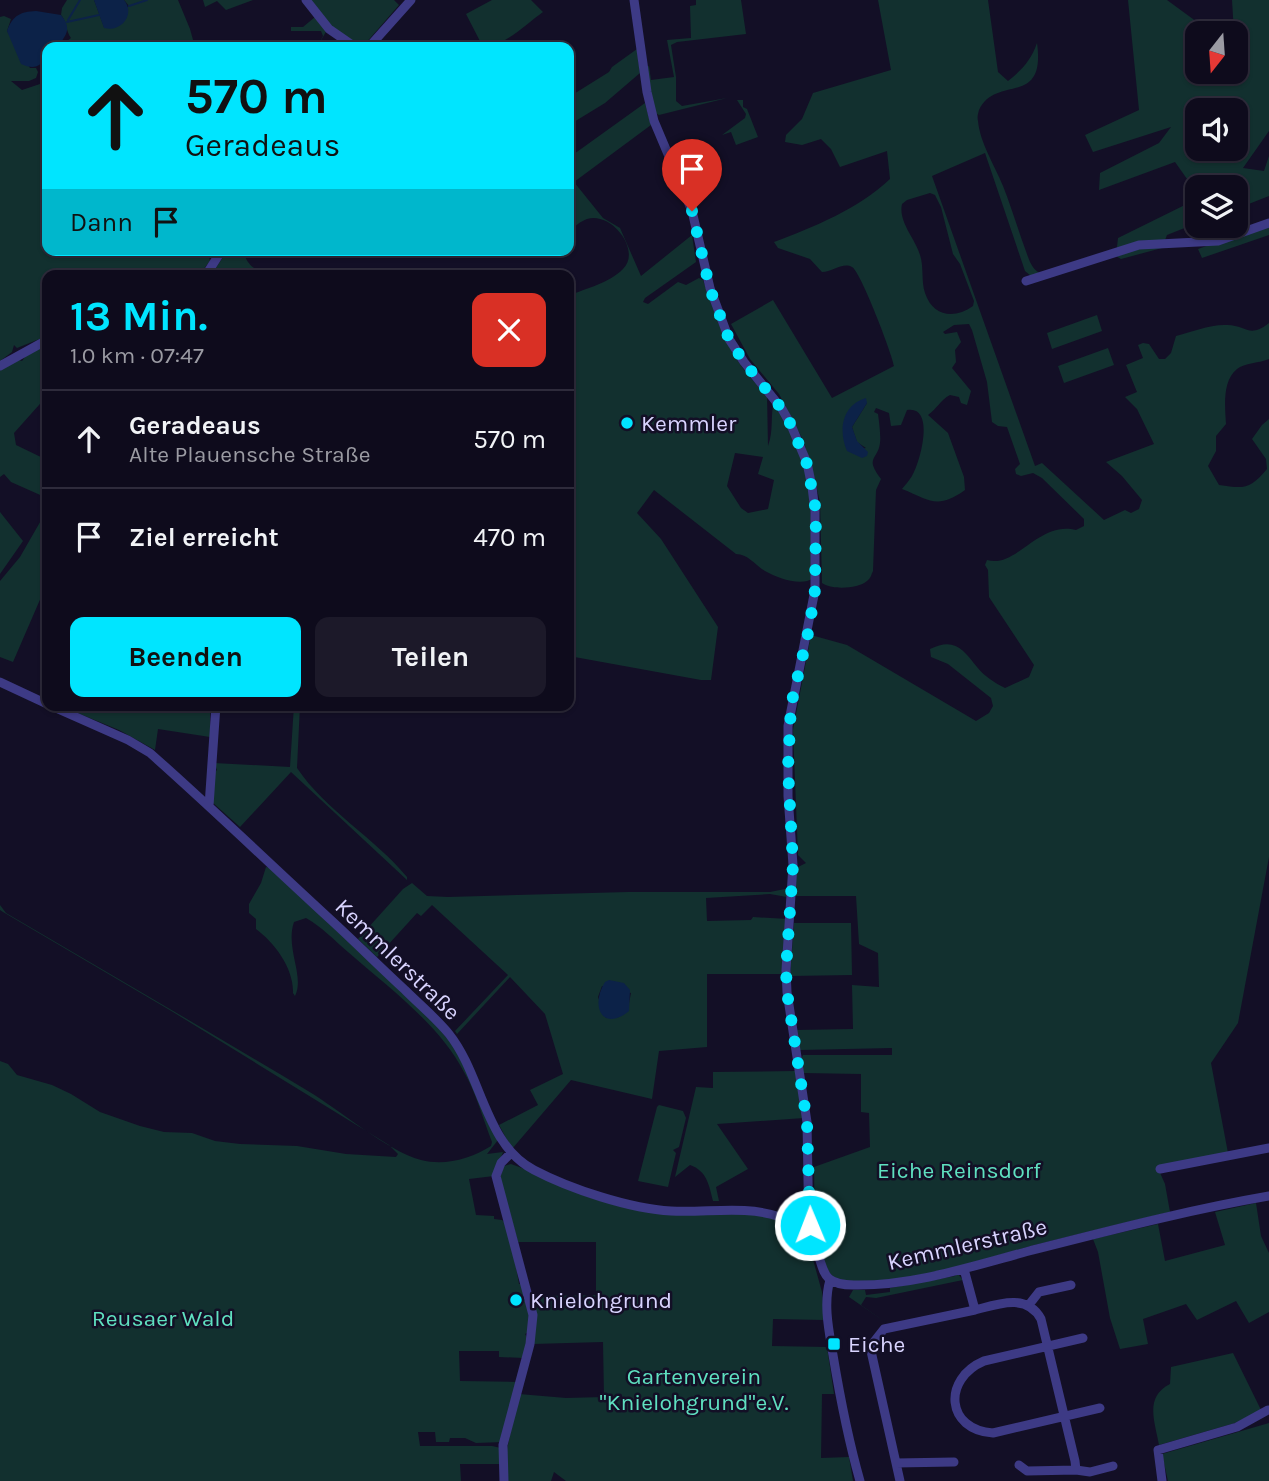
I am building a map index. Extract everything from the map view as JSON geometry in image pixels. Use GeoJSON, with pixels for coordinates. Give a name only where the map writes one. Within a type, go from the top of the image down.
{"type":"FeatureCollection","features":[{"type":"Feature","properties":{"kind":"street"},"geometry":{"type":"LineString","coordinates":[[306,0],[329,29],[348,42]]}},
{"type":"Feature","properties":{"kind":"street"},"geometry":{"type":"LineString","coordinates":[[373,42],[411,0]]}},
{"type":"Feature","properties":{"kind":"street"},"geometry":{"type":"LineString","coordinates":[[635,0],[645,80],[654,121],[692,211],[710,289],[729,339],[752,373],[782,409],[799,442],[807,464],[816,511],[813,606],[788,726],[793,865],[786,970],[807,1122],[809,1238]]}},
{"type":"Feature","properties":{"kind":"street"},"geometry":{"type":"LineString","coordinates":[[1026,281],[1139,245],[1218,242],[1269,223]]}},
{"type":"Feature","properties":{"kind":"street"},"geometry":{"type":"LineString","coordinates":[[0,366],[42,343]]}},
{"type":"Feature","properties":{"kind":"street","name":"Kemmlerstraße"},"geometry":{"type":"LineString","coordinates":[[0,682],[42,702]]}},
{"type":"Feature","properties":{"kind":"street","name":"Kemmlerstraße"},"geometry":{"type":"LineString","coordinates":[[62,711],[150,752],[353,940],[449,1034],[470,1068],[500,1138],[510,1154]]}},
{"type":"Feature","properties":{"kind":"street"},"geometry":{"type":"LineString","coordinates":[[209,806],[216,711]]}},
{"type":"Feature","properties":{"kind":"street"},"geometry":{"type":"LineString","coordinates":[[1160,1169],[1269,1148]]}},
{"type":"Feature","properties":{"kind":"street"},"geometry":{"type":"LineString","coordinates":[[504,1481],[503,1445],[530,1344],[533,1315],[496,1176],[501,1163],[510,1154],[521,1163],[547,1176],[630,1205],[670,1211],[764,1213],[787,1220],[809,1238],[822,1272],[830,1280],[826,1292],[829,1329],[839,1395],[860,1481]]}},
{"type":"Feature","properties":{"kind":"street","name":"Kemmlerstraße"},"geometry":{"type":"LineString","coordinates":[[830,1280],[840,1284],[864,1285],[923,1278],[1087,1236],[1269,1196]]}},
{"type":"Feature","properties":{"kind":"street"},"geometry":{"type":"LineString","coordinates":[[964,1269],[975,1310]]}},
{"type":"Feature","properties":{"kind":"street"},"geometry":{"type":"LineString","coordinates":[[1028,1306],[1038,1292],[1071,1285]]}},
{"type":"Feature","properties":{"kind":"street"},"geometry":{"type":"LineString","coordinates":[[900,1481],[871,1351],[873,1343],[884,1329],[1012,1301],[1028,1306],[1037,1312],[1041,1319],[1076,1470]]}},
{"type":"Feature","properties":{"kind":"street"},"geometry":{"type":"LineString","coordinates":[[1083,1338],[972,1366],[961,1376],[956,1390],[957,1409],[967,1424],[983,1432],[993,1433],[1100,1408]]}},
{"type":"Feature","properties":{"kind":"street"},"geometry":{"type":"LineString","coordinates":[[1162,1481],[1158,1450],[1237,1427],[1268,1410]]}},
{"type":"Feature","properties":{"kind":"street"},"geometry":{"type":"LineString","coordinates":[[896,1463],[954,1462]]}},
{"type":"Feature","properties":{"kind":"street"},"geometry":{"type":"LineString","coordinates":[[1019,1465],[1027,1471],[1090,1472],[1113,1466]]}},
{"type":"Feature","properties":{"kind":"green space"},"geometry":{"type":"Polygon","coordinates":[[[67,0],[94,0],[104,27],[129,6],[124,0],[178,0],[194,42],[66,42],[71,38],[61,15],[67,0]]]}},
{"type":"Feature","properties":{"kind":"green space"},"geometry":{"type":"Polygon","coordinates":[[[203,0],[253,0],[226,10],[217,1],[205,7],[203,0]]]}},
{"type":"Feature","properties":{"kind":"green space"},"geometry":{"type":"Polygon","coordinates":[[[309,0],[394,0],[399,5],[367,42],[355,42],[327,25],[309,0]]]}},
{"type":"Feature","properties":{"kind":"green space"},"geometry":{"type":"Polygon","coordinates":[[[492,0],[531,0],[543,12],[501,42],[480,42],[466,14],[492,0]]]}},
{"type":"Feature","properties":{"kind":"green space"},"geometry":{"type":"Polygon","coordinates":[[[696,0],[741,0],[746,34],[671,45],[676,77],[676,101],[682,106],[727,98],[659,115],[654,112],[647,67],[649,66],[651,80],[674,77],[667,40],[691,38],[690,6],[696,5],[696,0]]]}},
{"type":"Feature","properties":{"kind":"green space","name":"Eiche Reinsdorf"},"geometry":{"type":"Polygon","coordinates":[[[878,0],[988,0],[998,72],[1008,81],[1026,64],[1037,43],[1038,63],[1034,76],[1027,83],[996,93],[987,99],[979,110],[978,118],[982,138],[1003,186],[1030,262],[1041,274],[1031,276],[1025,271],[985,153],[932,176],[1035,466],[1042,463],[1104,520],[1125,510],[1131,513],[1139,509],[1142,500],[1106,462],[1154,444],[1137,409],[1125,397],[1137,392],[1126,365],[1143,358],[1138,345],[1149,344],[1159,359],[1165,359],[1171,353],[1176,336],[1221,325],[1252,331],[1269,323],[1269,359],[1240,367],[1229,380],[1226,424],[1216,436],[1216,451],[1208,466],[1219,485],[1241,487],[1251,484],[1267,469],[1266,459],[1252,439],[1269,419],[1269,857],[1238,1023],[1211,1063],[1228,1153],[1157,1166],[1165,1184],[1170,1212],[935,1272],[906,1278],[853,1281],[834,1277],[821,1256],[816,1225],[814,1167],[870,1147],[869,1113],[861,1112],[861,1074],[803,1073],[801,1059],[803,1055],[892,1055],[892,1048],[800,1050],[796,1030],[853,1029],[852,985],[879,987],[878,953],[859,944],[856,896],[796,896],[796,868],[806,863],[798,855],[793,730],[811,635],[847,645],[976,721],[989,713],[993,706],[991,698],[948,664],[931,657],[930,649],[946,644],[957,647],[983,673],[1005,688],[1029,677],[1034,665],[989,597],[988,570],[985,565],[987,560],[1008,558],[1051,532],[1076,530],[1084,526],[1084,519],[1042,478],[1033,473],[1021,476],[1016,474],[1015,469],[1020,464],[1007,427],[992,422],[987,382],[972,330],[969,324],[954,325],[943,332],[957,332],[961,342],[955,350],[956,362],[952,368],[971,391],[967,405],[961,403],[959,397],[950,395],[928,415],[948,433],[964,477],[965,490],[947,500],[934,501],[902,489],[919,460],[923,436],[921,416],[916,411],[907,410],[901,425],[891,426],[889,413],[876,408],[874,412],[878,414],[880,440],[873,466],[881,479],[876,490],[873,571],[868,580],[857,586],[838,588],[822,583],[820,502],[803,440],[779,394],[750,359],[731,324],[773,300],[832,398],[894,366],[869,297],[852,267],[845,266],[822,272],[810,259],[778,248],[774,242],[850,208],[890,179],[887,151],[840,167],[831,149],[821,139],[802,145],[785,142],[786,135],[802,119],[813,93],[891,70],[878,0]],[[930,193],[902,204],[902,217],[920,255],[924,288],[929,301],[939,311],[959,313],[973,306],[974,301],[960,264],[953,254],[941,207],[935,195],[930,193]],[[867,403],[853,406],[847,451],[866,448],[857,442],[852,427],[867,403]]]}},
{"type":"Feature","properties":{"kind":"green space"},"geometry":{"type":"Polygon","coordinates":[[[1128,0],[1167,0],[1196,21],[1185,21],[1185,84],[1248,84],[1248,21],[1233,21],[1232,0],[1269,0],[1269,131],[1248,161],[1248,98],[1185,98],[1185,161],[1248,161],[1243,168],[1264,171],[1269,156],[1269,196],[1248,204],[1248,175],[1185,176],[1175,162],[1099,190],[1100,173],[1159,143],[1171,127],[1093,152],[1085,135],[1139,110],[1128,0]]]}},
{"type":"Feature","properties":{"kind":"green space"},"geometry":{"type":"Polygon","coordinates":[[[0,17],[11,19],[7,31],[30,68],[36,68],[38,72],[36,78],[29,81],[11,81],[22,90],[42,83],[42,256],[209,256],[210,261],[203,270],[42,270],[42,338],[17,348],[14,345],[12,352],[0,361],[0,17]]]}},
{"type":"Feature","properties":{"kind":"green space"},"geometry":{"type":"Polygon","coordinates":[[[315,17],[327,30],[320,42],[323,36],[321,31],[291,31],[291,27],[303,27],[315,17]]]}},
{"type":"Feature","properties":{"kind":"green space"},"geometry":{"type":"Polygon","coordinates":[[[637,49],[640,73],[605,103],[574,122],[574,94],[609,72],[637,49]]]}},
{"type":"Feature","properties":{"kind":"green space"},"geometry":{"type":"Polygon","coordinates":[[[737,100],[743,100],[743,107],[747,109],[758,137],[736,145],[731,132],[722,135],[745,118],[746,114],[737,100]]]}},
{"type":"Feature","properties":{"kind":"green space"},"geometry":{"type":"Polygon","coordinates":[[[645,103],[651,125],[574,182],[574,154],[645,103]]]}},
{"type":"Feature","properties":{"kind":"green space"},"geometry":{"type":"Polygon","coordinates":[[[574,182],[603,218],[620,228],[641,276],[692,235],[696,262],[643,302],[648,304],[678,282],[686,285],[699,278],[703,280],[720,327],[734,355],[743,369],[767,394],[768,446],[774,401],[794,433],[810,487],[813,578],[803,582],[776,576],[748,558],[736,554],[654,490],[637,513],[661,539],[718,627],[711,680],[574,657],[574,294],[617,274],[628,261],[629,252],[614,226],[596,218],[574,227],[574,182]],[[735,453],[727,486],[741,508],[748,513],[768,509],[774,480],[758,474],[763,457],[735,453]]]}},
{"type":"Feature","properties":{"kind":"green space"},"geometry":{"type":"Polygon","coordinates":[[[1185,205],[1185,228],[1167,235],[1162,248],[1121,259],[1116,256],[1118,238],[1185,205]]]}},
{"type":"Feature","properties":{"kind":"green space"},"geometry":{"type":"Polygon","coordinates":[[[1269,224],[1269,235],[1202,258],[1198,249],[1229,238],[1248,238],[1248,231],[1269,224]]]}},
{"type":"Feature","properties":{"kind":"green space"},"geometry":{"type":"Polygon","coordinates":[[[224,256],[245,256],[257,270],[214,270],[224,256]]]}},
{"type":"Feature","properties":{"kind":"green space"},"geometry":{"type":"Polygon","coordinates":[[[1097,315],[1102,331],[1052,349],[1047,333],[1097,315]]]}},
{"type":"Feature","properties":{"kind":"green space"},"geometry":{"type":"Polygon","coordinates":[[[42,346],[42,402],[14,433],[16,445],[42,458],[42,496],[11,482],[4,474],[0,477],[0,369],[22,361],[27,354],[42,346]]]}},
{"type":"Feature","properties":{"kind":"green space"},"geometry":{"type":"Polygon","coordinates":[[[1108,348],[1114,365],[1064,383],[1058,366],[1108,348]]]}},
{"type":"Feature","properties":{"kind":"green space"},"geometry":{"type":"Polygon","coordinates":[[[0,512],[23,541],[0,574],[0,512]]]}},
{"type":"Feature","properties":{"kind":"green space"},"geometry":{"type":"Polygon","coordinates":[[[42,519],[42,595],[13,662],[0,657],[0,581],[20,557],[42,519]]]}},
{"type":"Feature","properties":{"kind":"green space"},"geometry":{"type":"Polygon","coordinates":[[[73,711],[211,711],[210,737],[158,729],[155,750],[119,730],[73,711]]]}},
{"type":"Feature","properties":{"kind":"green space"},"geometry":{"type":"Polygon","coordinates":[[[294,711],[300,711],[297,768],[322,798],[380,849],[407,880],[291,772],[240,827],[212,802],[214,773],[217,770],[214,763],[290,767],[294,711]]]}},
{"type":"Feature","properties":{"kind":"green space","name":"Reusaer Wald"},"geometry":{"type":"Polygon","coordinates":[[[266,867],[271,868],[435,1024],[459,1053],[498,1140],[487,1154],[503,1152],[494,1176],[469,1179],[476,1215],[494,1216],[494,1219],[502,1220],[509,1226],[519,1284],[525,1284],[531,1306],[530,1331],[525,1334],[528,1339],[524,1358],[499,1357],[499,1351],[459,1351],[460,1381],[518,1382],[503,1442],[476,1443],[465,1438],[450,1438],[449,1442],[436,1442],[435,1432],[418,1432],[420,1446],[501,1448],[501,1464],[460,1464],[461,1481],[0,1481],[0,1061],[8,1064],[17,1075],[52,1085],[100,1112],[140,1126],[164,1132],[192,1133],[215,1141],[297,1146],[346,1154],[396,1157],[398,1154],[390,1146],[430,1162],[466,1158],[491,1146],[492,1142],[476,1097],[453,1054],[441,1038],[396,993],[306,918],[294,922],[292,932],[298,980],[295,996],[287,966],[270,942],[256,929],[256,919],[249,913],[249,904],[261,883],[266,867]]]}},
{"type":"Feature","properties":{"kind":"green space"},"geometry":{"type":"Polygon","coordinates":[[[412,883],[427,896],[448,897],[628,892],[770,892],[790,888],[786,891],[787,897],[770,894],[706,898],[707,921],[751,920],[753,917],[788,919],[783,974],[707,974],[707,1047],[659,1051],[652,1099],[571,1080],[512,1149],[499,1125],[538,1105],[530,1090],[563,1074],[545,1014],[510,977],[457,1034],[455,1031],[508,975],[432,905],[421,916],[417,913],[377,957],[358,939],[403,889],[412,883]],[[602,986],[598,997],[606,1018],[619,1017],[628,1008],[631,993],[602,986]]]}},
{"type":"Feature","properties":{"kind":"green space"},"geometry":{"type":"Polygon","coordinates":[[[0,905],[6,913],[308,1091],[368,1132],[173,1012],[3,912],[0,905]]]}},
{"type":"Feature","properties":{"kind":"green space"},"geometry":{"type":"Polygon","coordinates":[[[794,923],[851,923],[852,975],[790,976],[794,923]]]}},
{"type":"Feature","properties":{"kind":"green space"},"geometry":{"type":"Polygon","coordinates":[[[795,1071],[804,1118],[717,1124],[748,1169],[716,1187],[719,1201],[713,1201],[706,1179],[696,1168],[690,1165],[675,1177],[696,1087],[713,1088],[713,1072],[795,1071]]]}},
{"type":"Feature","properties":{"kind":"green space"},"geometry":{"type":"Polygon","coordinates":[[[659,1105],[683,1111],[686,1118],[679,1147],[673,1150],[676,1153],[668,1187],[638,1181],[659,1105]]]}},
{"type":"Feature","properties":{"kind":"green space","name":"Gartenverein \"Knielohgrund\"e.V."},"geometry":{"type":"Polygon","coordinates":[[[511,1164],[637,1210],[763,1215],[789,1225],[807,1240],[795,1244],[796,1247],[809,1245],[822,1292],[825,1320],[773,1319],[772,1346],[827,1347],[834,1394],[822,1394],[821,1458],[849,1457],[853,1481],[566,1481],[554,1472],[551,1481],[508,1481],[506,1454],[519,1394],[566,1398],[604,1397],[603,1342],[533,1344],[533,1300],[536,1296],[596,1295],[596,1242],[518,1242],[500,1178],[504,1166],[511,1164]]]}},
{"type":"Feature","properties":{"kind":"green space"},"geometry":{"type":"Polygon","coordinates":[[[1256,1203],[1261,1236],[1269,1253],[1269,1312],[1249,1323],[1236,1301],[1197,1320],[1186,1304],[1143,1319],[1148,1344],[1120,1349],[1110,1318],[1098,1252],[1093,1239],[1158,1224],[1165,1261],[1225,1245],[1215,1212],[1256,1203]]]}},
{"type":"Feature","properties":{"kind":"green space"},"geometry":{"type":"Polygon","coordinates":[[[957,1273],[963,1280],[876,1298],[866,1297],[861,1305],[888,1324],[849,1297],[853,1290],[865,1290],[866,1295],[890,1292],[890,1288],[955,1276],[957,1273]]]}},
{"type":"Feature","properties":{"kind":"green space"},"geometry":{"type":"Polygon","coordinates":[[[1233,1353],[1261,1410],[1235,1423],[1159,1445],[1154,1403],[1162,1389],[1170,1384],[1171,1367],[1233,1353]]]}},
{"type":"Feature","properties":{"kind":"green space"},"geometry":{"type":"Polygon","coordinates":[[[1269,1423],[1269,1481],[1168,1481],[1162,1454],[1269,1423]]]}},
{"type":"Feature","properties":{"kind":"water"},"geometry":{"type":"Polygon","coordinates":[[[94,0],[124,0],[128,11],[125,21],[116,28],[104,28],[94,0]]]}},
{"type":"Feature","properties":{"kind":"water"},"geometry":{"type":"Polygon","coordinates":[[[26,12],[61,15],[67,28],[60,42],[42,42],[42,62],[32,67],[21,64],[7,31],[18,15],[26,12]]]}},
{"type":"Feature","properties":{"kind":"water"},"geometry":{"type":"Polygon","coordinates":[[[866,398],[867,403],[852,427],[857,441],[868,452],[867,456],[862,458],[847,451],[843,427],[847,412],[858,401],[866,398]]]}},
{"type":"Feature","properties":{"kind":"water"},"geometry":{"type":"Polygon","coordinates":[[[609,980],[624,983],[630,990],[629,1011],[612,1019],[606,1018],[599,1007],[601,991],[609,980]]]}},
{"type":"Feature","properties":{"kind":"waterway"},"geometry":{"type":"LineString","coordinates":[[68,20],[80,0]]}},
{"type":"Feature","properties":{"kind":"waterway"},"geometry":{"type":"LineString","coordinates":[[129,6],[147,0]]}},
{"type":"Feature","properties":{"kind":"waterway"},"geometry":{"type":"LineString","coordinates":[[67,22],[99,15]]}},
{"type":"Feature","properties":{"kind":"place","name":"Kemmler"},"geometry":{"type":"Point","coordinates":[627,423]}},
{"type":"Feature","properties":{"kind":"place","name":"Knielohgrund"},"geometry":{"type":"Point","coordinates":[516,1300]}},
{"type":"Feature","properties":{"kind":"place","name":"Eiche"},"geometry":{"type":"Point","coordinates":[834,1344]}},
{"type":"Feature","properties":{"kind":"route"},"geometry":{"type":"LineString","coordinates":[[692,211],[710,289],[729,339],[791,425],[807,464],[816,511],[813,606],[788,726],[793,893],[786,970],[807,1122],[810,1225]]}}]}
